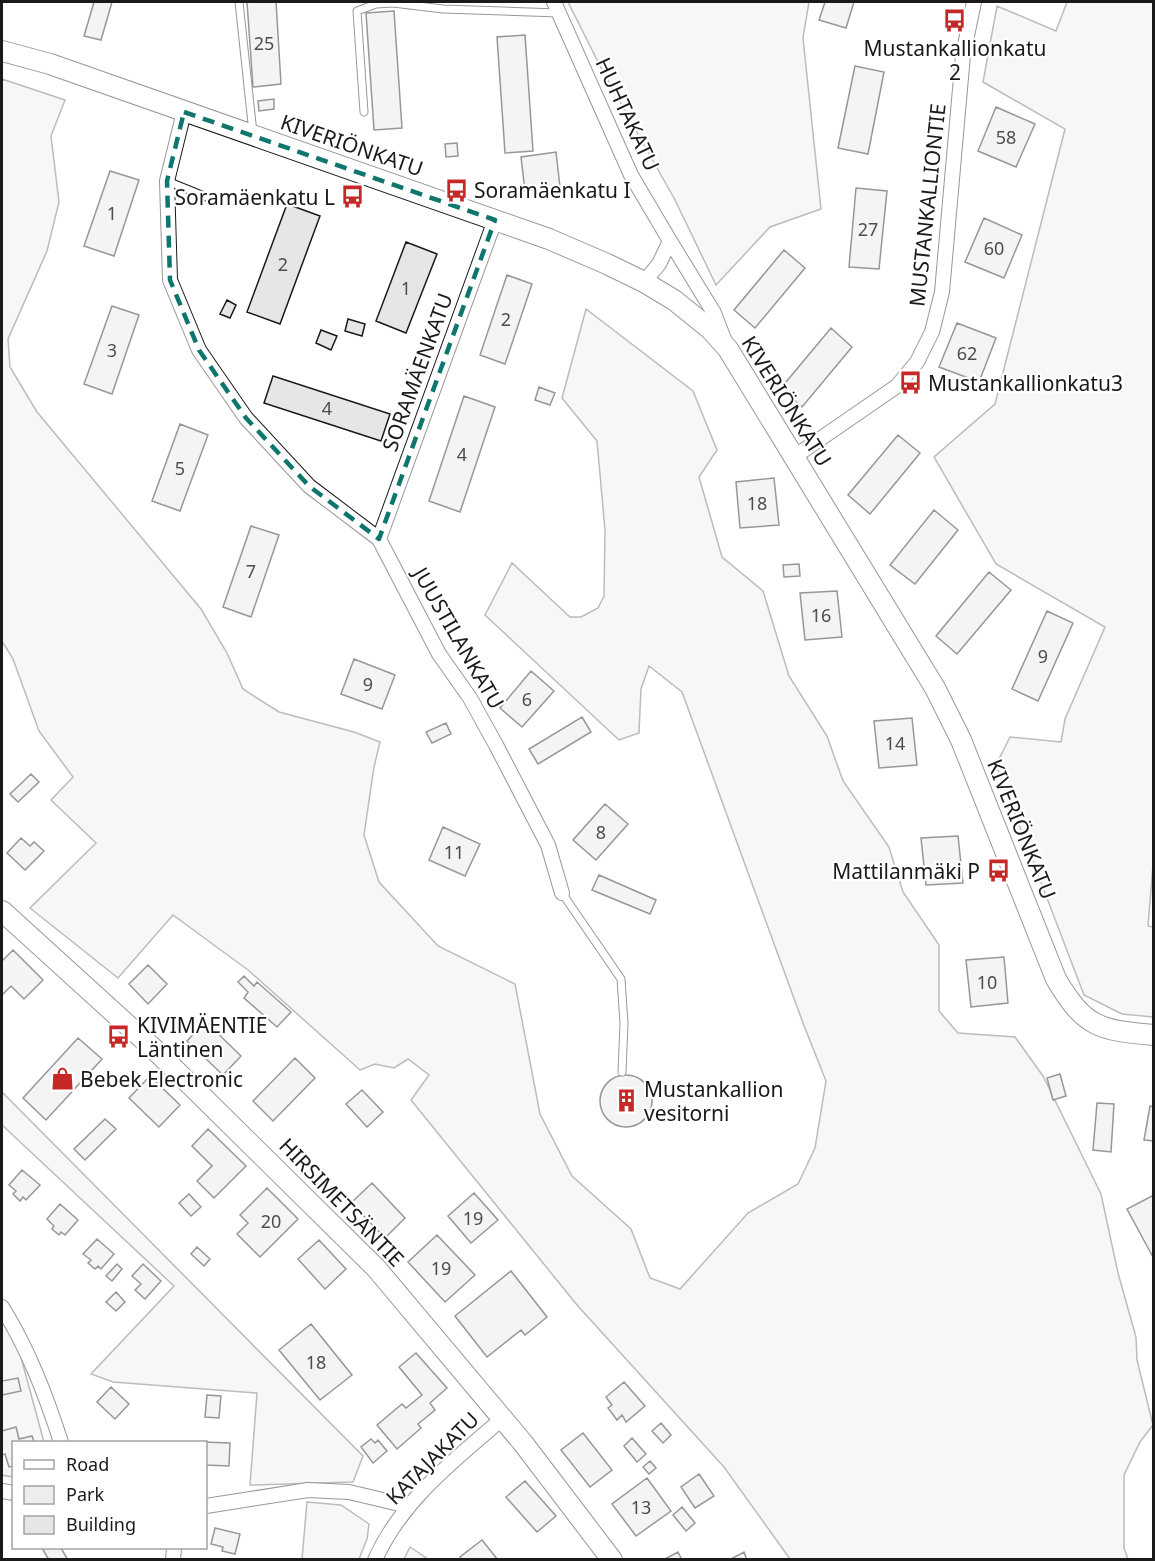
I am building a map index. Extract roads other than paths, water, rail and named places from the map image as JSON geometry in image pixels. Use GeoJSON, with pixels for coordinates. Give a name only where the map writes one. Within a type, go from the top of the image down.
{"type":"FeatureCollection","features":[{"type":"Feature","properties":{"kind":"street","name":"MUSTANKALLIONTIE"},"geometry":{"type":"LineString","coordinates":[[794,457],[897,386],[917,362],[932,332],[942,292],[963,55],[974,2]]}},
{"type":"Feature","properties":{"kind":"street","name":"HUHTAKATU"},"geometry":{"type":"LineString","coordinates":[[557,7],[632,175],[714,312],[728,349]]}},
{"type":"Feature","properties":{"kind":"street","name":"KIVERIÖNKATU"},"geometry":{"type":"LineString","coordinates":[[2,51],[50,64],[549,239],[644,282],[674,300],[710,329],[728,349],[935,688],[961,740],[1056,979],[1070,1003],[1086,1018],[1108,1030],[1154,1035]]}},
{"type":"Feature","properties":{"kind":"street","name":"JUUSTILANKATU"},"geometry":{"type":"LineString","coordinates":[[184,112],[167,181],[170,280],[199,350],[246,418],[309,486],[379,539],[439,654],[470,698],[548,845],[562,893]]}},
{"type":"Feature","properties":{"kind":"street","name":"SORAMÄENKATU"},"geometry":{"type":"LineString","coordinates":[[379,539],[495,220]]}},
{"type":"Feature","properties":{"kind":"street"},"geometry":{"type":"LineString","coordinates":[[644,282],[659,264],[670,241]]}},
{"type":"Feature","properties":{"kind":"street","name":"HIRSIMETSÄNTIE"},"geometry":{"type":"LineString","coordinates":[[2,911],[155,1050],[368,1259],[523,1443],[612,1560]]}},
{"type":"Feature","properties":{"kind":"street"},"geometry":{"type":"LineString","coordinates":[[2,1307],[22,1341],[48,1401],[60,1441]]}},
{"type":"Feature","properties":{"kind":"street","name":"KATAJAKATU"},"geometry":{"type":"LineString","coordinates":[[375,1560],[382,1545],[408,1506],[502,1419]]}},
{"type":"Feature","properties":{"kind":"street"},"geometry":{"type":"LineString","coordinates":[[207,1506],[308,1490],[349,1492],[408,1506]]}},
{"type":"Feature","properties":{"kind":"lane"},"geometry":{"type":"LineString","coordinates":[[239,2],[250,120],[254,136]]}},
{"type":"Feature","properties":{"kind":"lane"},"geometry":{"type":"LineString","coordinates":[[364,112],[357,11],[376,4],[393,3],[443,9],[557,7]]}},
{"type":"Feature","properties":{"kind":"lane"},"geometry":{"type":"LineString","coordinates":[[167,181],[209,198]]}},
{"type":"Feature","properties":{"kind":"lane"},"geometry":{"type":"LineString","coordinates":[[562,893],[621,979],[624,1023],[622,1072]]}},
{"type":"Feature","properties":{"kind":"place","name":"Mustankallionkatu 2"},"geometry":{"type":"Point","coordinates":[955,20]}},
{"type":"Feature","properties":{"kind":"place","name":"Soramäenkatu I"},"geometry":{"type":"Point","coordinates":[456,190]}},
{"type":"Feature","properties":{"kind":"place","name":"Soramäenkatu L"},"geometry":{"type":"Point","coordinates":[353,197]}},
{"type":"Feature","properties":{"kind":"place","name":"Mustankallionkatu3"},"geometry":{"type":"Point","coordinates":[910,383]}},
{"type":"Feature","properties":{"kind":"place","name":"Mattilanmäki P"},"geometry":{"type":"Point","coordinates":[998,871]}},
{"type":"Feature","properties":{"kind":"place","name":"KIVIMÄENTIE Läntinen"},"geometry":{"type":"Point","coordinates":[119,1037]}},
{"type":"Feature","properties":{"kind":"place","name":"Bebek Electronic"},"geometry":{"type":"Point","coordinates":[62,1079]}},
{"type":"Feature","properties":{"kind":"place","name":"Mustankallion vesitorni"},"geometry":{"type":"Point","coordinates":[626,1101]}}]}
